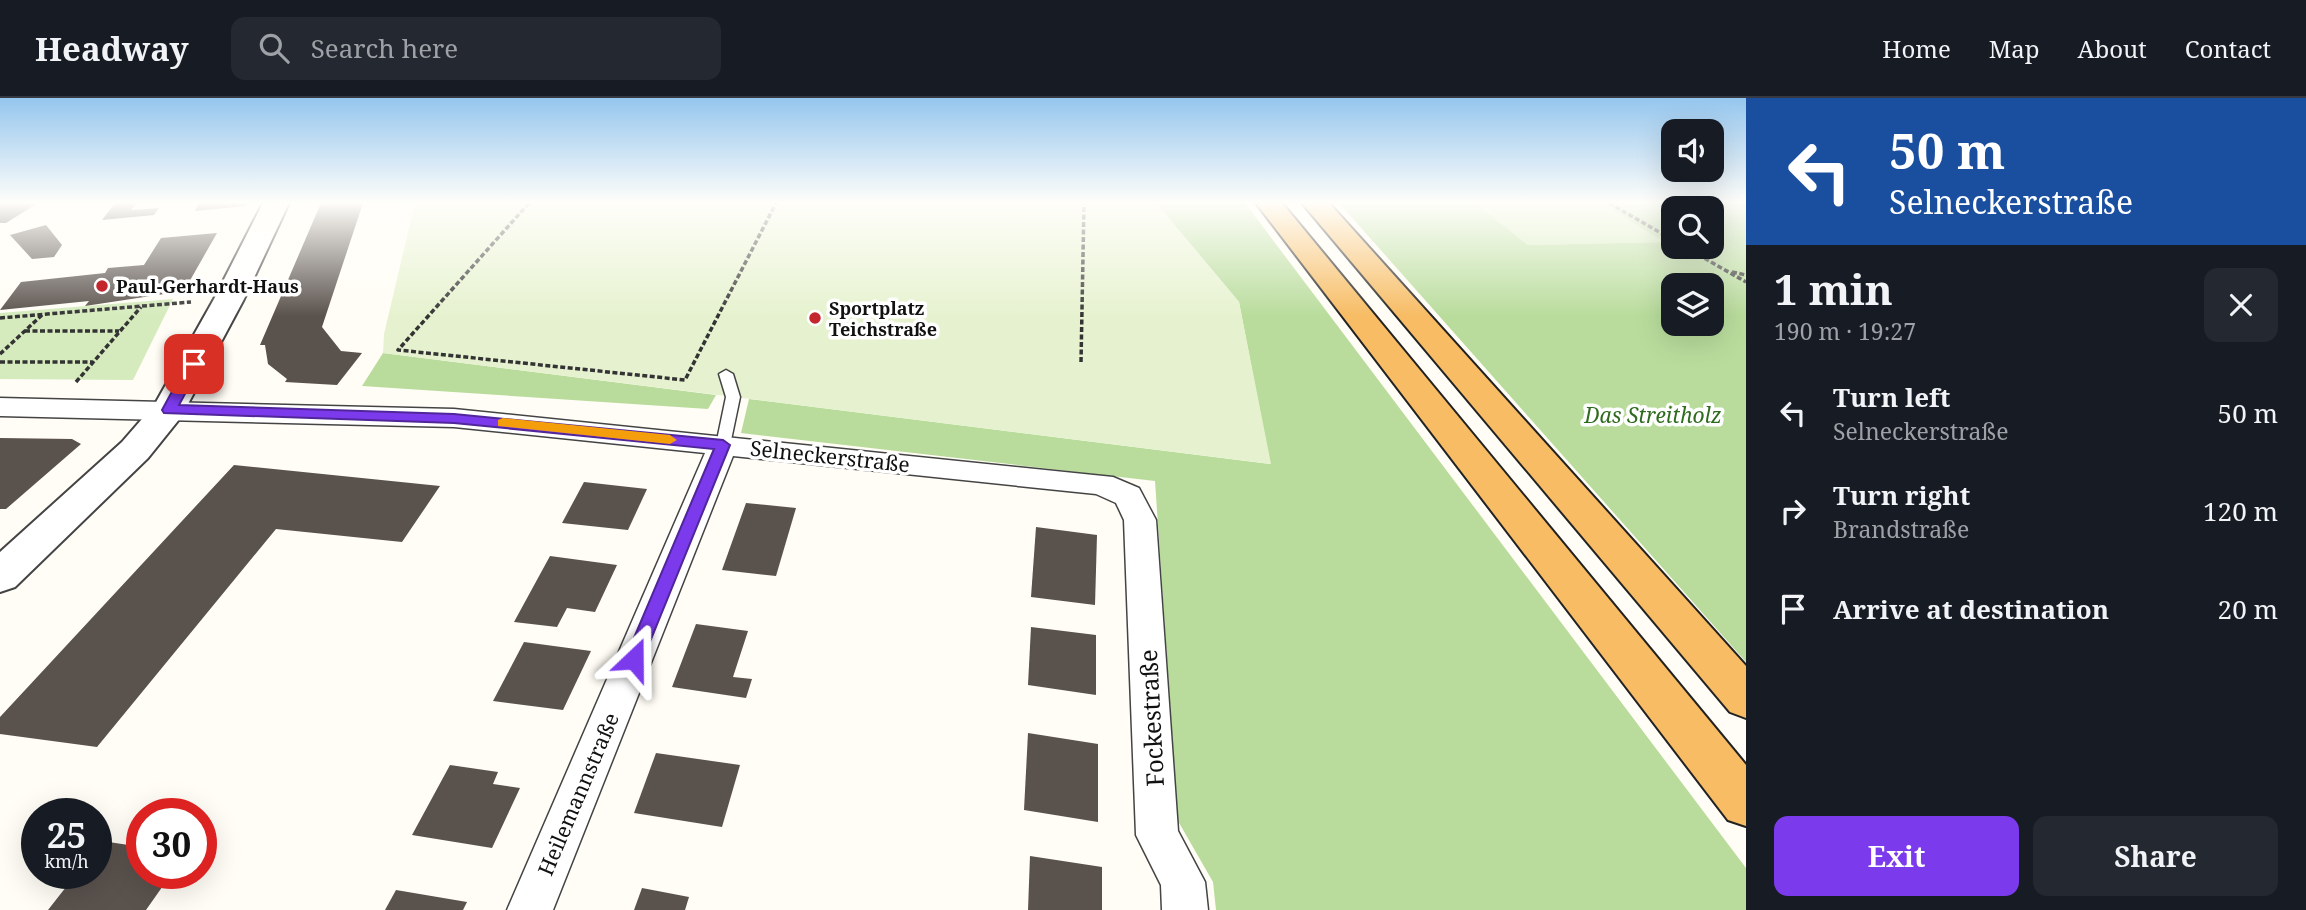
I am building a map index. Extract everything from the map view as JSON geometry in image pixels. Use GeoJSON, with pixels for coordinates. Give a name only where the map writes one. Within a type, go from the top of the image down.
{"type":"FeatureCollection","features":[{"type":"Feature","properties":{"kind":"highway"},"geometry":{"type":"LineString","coordinates":[[1299,241],[1746,803]]}},
{"type":"Feature","properties":{"kind":"highway"},"geometry":{"type":"LineString","coordinates":[[1348,241],[1746,698]]}},
{"type":"Feature","properties":{"kind":"street"},"geometry":{"type":"LineString","coordinates":[[0,576],[135,450],[169,410],[257,241]]}},
{"type":"Feature","properties":{"kind":"street","name":"Selneckerstraße"},"geometry":{"type":"LineString","coordinates":[[0,407],[454,418],[1102,484],[1128,496],[1140,520]]}},
{"type":"Feature","properties":{"kind":"street","name":"Heilemannstraße"},"geometry":{"type":"LineString","coordinates":[[530,910],[723,445]]}},
{"type":"Feature","properties":{"kind":"street","name":"Fockestraße"},"geometry":{"type":"LineString","coordinates":[[1140,520],[1157,835],[1183,882],[1185,910]]}},
{"type":"Feature","properties":{"kind":"lane"},"geometry":{"type":"LineString","coordinates":[[723,445],[733,397],[726,374]]}},
{"type":"Feature","properties":{"kind":"path"},"geometry":{"type":"LineString","coordinates":[[495,241],[398,350],[685,380],[757,241]]}},
{"type":"Feature","properties":{"kind":"path"},"geometry":{"type":"LineString","coordinates":[[1081,362],[1083,241]]}},
{"type":"Feature","properties":{"kind":"path"},"geometry":{"type":"LineString","coordinates":[[1706,259],[1746,282]]}},
{"type":"Feature","properties":{"kind":"path"},"geometry":{"type":"LineString","coordinates":[[1728,272],[1746,275]]}},
{"type":"Feature","properties":{"kind":"path"},"geometry":{"type":"LineString","coordinates":[[0,318],[194,302]]}},
{"type":"Feature","properties":{"kind":"path"},"geometry":{"type":"LineString","coordinates":[[52,409],[141,306]]}},
{"type":"Feature","properties":{"kind":"path"},"geometry":{"type":"LineString","coordinates":[[0,354],[42,315]]}},
{"type":"Feature","properties":{"kind":"path"},"geometry":{"type":"LineString","coordinates":[[25,331],[120,331]]}},
{"type":"Feature","properties":{"kind":"path"},"geometry":{"type":"LineString","coordinates":[[0,362],[93,362]]}},
{"type":"Feature","properties":{"kind":"green space","name":"Sportplatz Teichstraße"},"geometry":{"type":"Polygon","coordinates":[[[406,241],[1188,241],[1239,302],[1271,464],[383,353],[384,334],[406,241]]]}},
{"type":"Feature","properties":{"kind":"green space"},"geometry":{"type":"Polygon","coordinates":[[[1188,241],[1274,241],[1746,868],[1746,910],[1216,910],[1213,882],[1178,821],[1155,481],[741,433],[749,399],[1270,464],[1239,302],[1188,241]]]}},
{"type":"Feature","properties":{"kind":"green space","name":"Das Streitholz"},"geometry":{"type":"Polygon","coordinates":[[[1373,241],[1523,241],[1528,245],[1661,242],[1661,259],[1724,259],[1724,241],[1746,241],[1746,662],[1373,241]]]}},
{"type":"Feature","properties":{"kind":"green space"},"geometry":{"type":"Polygon","coordinates":[[[1523,241],[1661,241],[1528,245],[1523,241]]]}},
{"type":"Feature","properties":{"kind":"green space"},"geometry":{"type":"Polygon","coordinates":[[[173,299],[133,380],[0,379],[0,313],[173,299]]]}},
{"type":"Feature","properties":{"kind":"green space"},"geometry":{"type":"Polygon","coordinates":[[[383,353],[716,395],[708,409],[362,386],[383,353]]]}},
{"type":"Feature","properties":{"kind":"building"},"geometry":{"type":"Polygon","coordinates":[[[15,241],[59,241],[62,245],[54,257],[32,259],[15,241]]]}},
{"type":"Feature","properties":{"kind":"building","name":"Paul-Gerhardt-Haus"},"geometry":{"type":"Polygon","coordinates":[[[159,241],[213,241],[184,291],[85,306],[89,301],[0,310],[21,282],[105,273],[108,268],[144,265],[159,241]]]}},
{"type":"Feature","properties":{"kind":"building"},"geometry":{"type":"Polygon","coordinates":[[[305,241],[350,241],[322,327],[341,351],[362,353],[337,385],[285,382],[287,379],[268,364],[265,345],[260,345],[305,241]]]}},
{"type":"Feature","properties":{"kind":"building"},"geometry":{"type":"Polygon","coordinates":[[[0,438],[72,439],[81,444],[6,509],[0,509],[0,438]]]}},
{"type":"Feature","properties":{"kind":"building"},"geometry":{"type":"Polygon","coordinates":[[[234,465],[440,486],[402,542],[276,529],[97,747],[0,734],[0,717],[234,465]]]}},
{"type":"Feature","properties":{"kind":"building"},"geometry":{"type":"Polygon","coordinates":[[[584,482],[647,489],[628,530],[562,523],[584,482]]]}},
{"type":"Feature","properties":{"kind":"building"},"geometry":{"type":"Polygon","coordinates":[[[746,503],[796,508],[776,576],[722,570],[746,503]]]}},
{"type":"Feature","properties":{"kind":"building"},"geometry":{"type":"Polygon","coordinates":[[[1036,527],[1097,535],[1095,605],[1031,597],[1036,527]]]}},
{"type":"Feature","properties":{"kind":"building"},"geometry":{"type":"Polygon","coordinates":[[[550,556],[617,565],[595,612],[567,608],[557,627],[514,622],[550,556]]]}},
{"type":"Feature","properties":{"kind":"building"},"geometry":{"type":"Polygon","coordinates":[[[696,624],[748,631],[733,677],[752,679],[746,698],[672,687],[696,624]]]}},
{"type":"Feature","properties":{"kind":"building"},"geometry":{"type":"Polygon","coordinates":[[[1031,627],[1096,635],[1096,695],[1028,685],[1031,627]]]}},
{"type":"Feature","properties":{"kind":"building"},"geometry":{"type":"Polygon","coordinates":[[[524,642],[591,651],[563,710],[493,701],[524,642]]]}},
{"type":"Feature","properties":{"kind":"building"},"geometry":{"type":"Polygon","coordinates":[[[1028,733],[1098,744],[1098,822],[1024,810],[1028,733]]]}},
{"type":"Feature","properties":{"kind":"building"},"geometry":{"type":"Polygon","coordinates":[[[656,753],[740,765],[722,827],[634,813],[656,753]]]}},
{"type":"Feature","properties":{"kind":"building"},"geometry":{"type":"Polygon","coordinates":[[[450,765],[498,772],[493,784],[520,788],[492,848],[412,835],[450,765]]]}},
{"type":"Feature","properties":{"kind":"building"},"geometry":{"type":"Polygon","coordinates":[[[112,842],[126,845],[126,889],[161,889],[146,910],[48,910],[64,889],[112,889],[112,842]]]}},
{"type":"Feature","properties":{"kind":"building"},"geometry":{"type":"Polygon","coordinates":[[[1030,856],[1102,867],[1102,910],[1028,910],[1030,856]]]}},
{"type":"Feature","properties":{"kind":"building"},"geometry":{"type":"Polygon","coordinates":[[[642,888],[689,897],[685,910],[634,910],[642,888]]]}},
{"type":"Feature","properties":{"kind":"building"},"geometry":{"type":"Polygon","coordinates":[[[396,890],[467,902],[463,910],[385,910],[396,890]]]}},
{"type":"Feature","properties":{"kind":"slow traffic"},"geometry":{"type":"LineString","coordinates":[[503,423],[670,440]]}},
{"type":"Feature","properties":{"kind":"place","name":"Paul-Gerhardt-Haus"},"geometry":{"type":"Point","coordinates":[102,286]}},
{"type":"Feature","properties":{"kind":"place","name":"Sportplatz Teichstraße"},"geometry":{"type":"Point","coordinates":[815,318]}},
{"type":"Feature","properties":{"kind":"route"},"geometry":{"type":"LineString","coordinates":[[194,364],[169,410],[454,418],[723,445],[634,659]]}}]}
